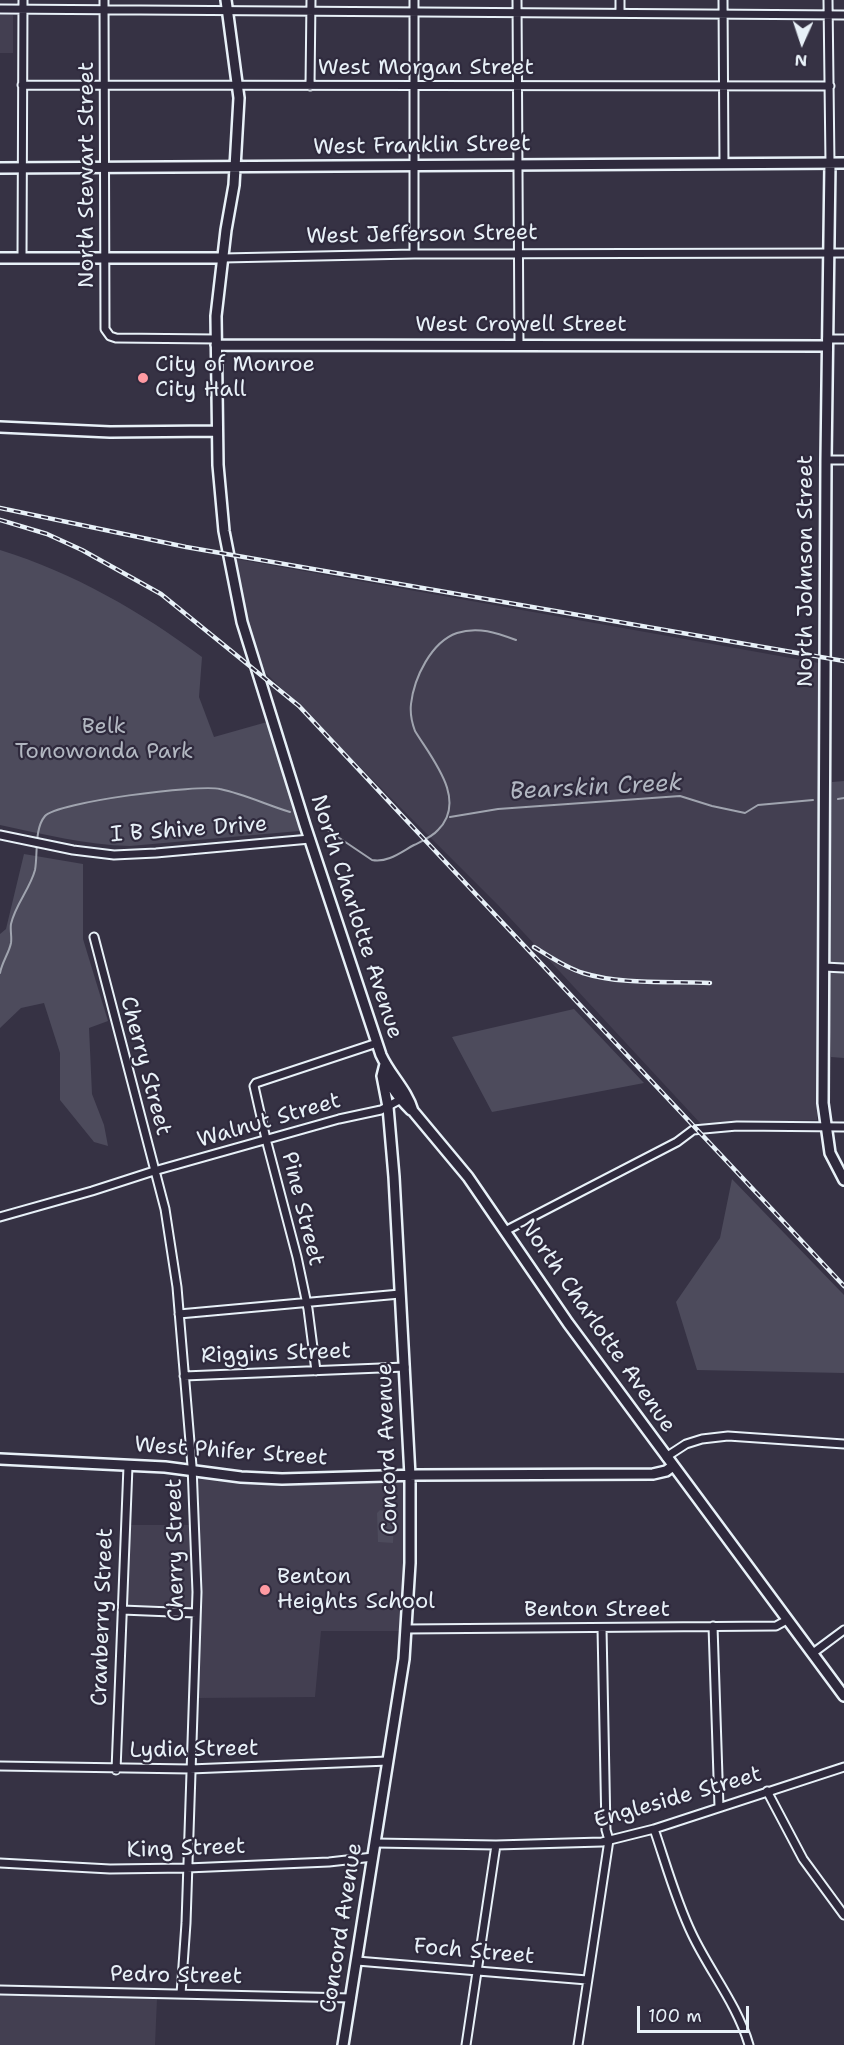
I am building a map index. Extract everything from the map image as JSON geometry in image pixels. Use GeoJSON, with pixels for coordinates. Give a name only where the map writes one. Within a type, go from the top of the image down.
{"type":"FeatureCollection","features":[{"type":"Feature","properties":{"kind":"main road","name":"North Charlotte Avenue"},"geometry":{"type":"LineString","coordinates":[[226,0],[239,98],[236,168],[223,258],[216,342],[218,471],[224,531],[234,588],[267,705],[385,1064],[387,1077],[454,1158],[568,1323],[844,1696]]}},
{"type":"Feature","properties":{"kind":"main road","name":"North Johnson Street"},"geometry":{"type":"LineString","coordinates":[[830,163],[823,1103],[830,1153],[844,1180]]}},
{"type":"Feature","properties":{"kind":"main road","name":"West Franklin Street"},"geometry":{"type":"LineString","coordinates":[[0,168],[844,163]]}},
{"type":"Feature","properties":{"kind":"main road","name":"West Jefferson Street"},"geometry":{"type":"LineString","coordinates":[[0,258],[223,258]]}},
{"type":"Feature","properties":{"kind":"main road","name":"West Crowell Street"},"geometry":{"type":"LineString","coordinates":[[216,342],[519,344],[827,342]]}},
{"type":"Feature","properties":{"kind":"main road"},"geometry":{"type":"LineString","coordinates":[[0,428],[110,432],[217,431]]}},
{"type":"Feature","properties":{"kind":"main road","name":"Concord Avenue"},"geometry":{"type":"LineString","coordinates":[[344,2045],[404,1659],[410,1563],[410,1476],[405,1367],[388,1107],[382,1076],[385,1064]]}},
{"type":"Feature","properties":{"kind":"main road","name":"West Phifer Street"},"geometry":{"type":"LineString","coordinates":[[0,1459],[192,1470],[241,1477],[282,1479],[653,1474],[673,1466]]}},
{"type":"Feature","properties":{"kind":"street"},"geometry":{"type":"LineString","coordinates":[[22,258],[23,0]]}},
{"type":"Feature","properties":{"kind":"street","name":"North Stewart Street"},"geometry":{"type":"LineString","coordinates":[[104,0],[105,329],[112,337]]}},
{"type":"Feature","properties":{"kind":"street"},"geometry":{"type":"LineString","coordinates":[[310,86],[311,0]]}},
{"type":"Feature","properties":{"kind":"street"},"geometry":{"type":"LineString","coordinates":[[414,0],[414,254]]}},
{"type":"Feature","properties":{"kind":"street"},"geometry":{"type":"LineString","coordinates":[[517,0],[519,344]]}},
{"type":"Feature","properties":{"kind":"street"},"geometry":{"type":"LineString","coordinates":[[620,0],[620,13]]}},
{"type":"Feature","properties":{"kind":"street"},"geometry":{"type":"LineString","coordinates":[[723,0],[724,164]]}},
{"type":"Feature","properties":{"kind":"street","name":"North Johnson Street"},"geometry":{"type":"LineString","coordinates":[[828,0],[830,163]]}},
{"type":"Feature","properties":{"kind":"street"},"geometry":{"type":"LineString","coordinates":[[0,9],[844,15]]}},
{"type":"Feature","properties":{"kind":"street","name":"West Morgan Street"},"geometry":{"type":"LineString","coordinates":[[22,85],[830,86]]}},
{"type":"Feature","properties":{"kind":"street","name":"West Jefferson Street"},"geometry":{"type":"LineString","coordinates":[[223,258],[414,254],[844,253]]}},
{"type":"Feature","properties":{"kind":"street","name":"West Crowell Street"},"geometry":{"type":"LineString","coordinates":[[112,337],[216,342]]}},
{"type":"Feature","properties":{"kind":"street","name":"West Crowell Street"},"geometry":{"type":"LineString","coordinates":[[827,342],[844,339]]}},
{"type":"Feature","properties":{"kind":"street"},"geometry":{"type":"LineString","coordinates":[[826,460],[844,460]]}},
{"type":"Feature","properties":{"kind":"street","name":"I B Shive Drive"},"geometry":{"type":"LineString","coordinates":[[0,835],[93,853],[131,854],[310,839]]}},
{"type":"Feature","properties":{"kind":"street","name":"Cherry Street"},"geometry":{"type":"LineString","coordinates":[[94,937],[165,1209],[179,1314],[192,1470],[196,1532],[196,1613],[186,1923],[181,1994]]}},
{"type":"Feature","properties":{"kind":"street"},"geometry":{"type":"LineString","coordinates":[[824,967],[844,968]]}},
{"type":"Feature","properties":{"kind":"street","name":"Pine Street"},"geometry":{"type":"LineString","coordinates":[[316,1371],[297,1257],[254,1088],[256,1083],[377,1043]]}},
{"type":"Feature","properties":{"kind":"street","name":"Walnut Street"},"geometry":{"type":"LineString","coordinates":[[0,1217],[266,1139],[388,1107],[404,1098]]}},
{"type":"Feature","properties":{"kind":"street"},"geometry":{"type":"LineString","coordinates":[[505,1231],[676,1142],[693,1130],[737,1126],[844,1127]]}},
{"type":"Feature","properties":{"kind":"street"},"geometry":{"type":"LineString","coordinates":[[179,1314],[400,1294]]}},
{"type":"Feature","properties":{"kind":"street","name":"Riggins Street"},"geometry":{"type":"LineString","coordinates":[[184,1376],[405,1367]]}},
{"type":"Feature","properties":{"kind":"street"},"geometry":{"type":"LineString","coordinates":[[666,1457],[694,1442],[728,1436],[844,1444]]}},
{"type":"Feature","properties":{"kind":"street","name":"Cranberry Street"},"geometry":{"type":"LineString","coordinates":[[116,1770],[128,1466]]}},
{"type":"Feature","properties":{"kind":"street"},"geometry":{"type":"LineString","coordinates":[[122,1610],[196,1613]]}},
{"type":"Feature","properties":{"kind":"street","name":"Benton Street"},"geometry":{"type":"LineString","coordinates":[[406,1629],[776,1626],[787,1620]]}},
{"type":"Feature","properties":{"kind":"street"},"geometry":{"type":"LineString","coordinates":[[713,1626],[719,1807]]}},
{"type":"Feature","properties":{"kind":"street"},"geometry":{"type":"LineString","coordinates":[[578,2045],[609,1840],[606,1830],[602,1628]]}},
{"type":"Feature","properties":{"kind":"street"},"geometry":{"type":"LineString","coordinates":[[813,1653],[844,1630]]}},
{"type":"Feature","properties":{"kind":"street","name":"Lydia Street"},"geometry":{"type":"LineString","coordinates":[[0,1766],[116,1770],[388,1761]]}},
{"type":"Feature","properties":{"kind":"street","name":"Engleside Street"},"geometry":{"type":"LineString","coordinates":[[375,1843],[578,1844],[609,1840],[654,1829],[844,1767]]}},
{"type":"Feature","properties":{"kind":"street"},"geometry":{"type":"LineString","coordinates":[[767,1791],[803,1859],[844,1915]]}},
{"type":"Feature","properties":{"kind":"street"},"geometry":{"type":"LineString","coordinates":[[654,1829],[687,1923],[705,1959],[721,1983],[749,2045]]}},
{"type":"Feature","properties":{"kind":"street"},"geometry":{"type":"LineString","coordinates":[[466,2045],[496,1845]]}},
{"type":"Feature","properties":{"kind":"street","name":"King Street"},"geometry":{"type":"LineString","coordinates":[[0,1863],[110,1869],[187,1868],[330,1862],[373,1857]]}},
{"type":"Feature","properties":{"kind":"street","name":"Foch Street"},"geometry":{"type":"LineString","coordinates":[[357,1961],[477,1969],[587,1980]]}},
{"type":"Feature","properties":{"kind":"street","name":"Pedro Street"},"geometry":{"type":"LineString","coordinates":[[0,1990],[351,1998]]}},
{"type":"Feature","properties":{"kind":"shaded area"},"geometry":{"type":"Polygon","coordinates":[[[0,15],[13,15],[13,53],[0,53],[0,15]]]}},
{"type":"Feature","properties":{"kind":"shaded area"},"geometry":{"type":"Polygon","coordinates":[[[236,559],[819,663],[817,1120],[701,1124],[498,905],[264,671],[243,612],[236,559]]]}},
{"type":"Feature","properties":{"kind":"shaded area","name":"Benton Heights School"},"geometry":{"type":"Polygon","coordinates":[[[198,1475],[256,1484],[405,1482],[405,1573],[402,1631],[321,1631],[315,1697],[198,1698],[199,1610],[126,1606],[128,1525],[199,1525],[198,1475]]]}},
{"type":"Feature","properties":{"kind":"shaded area"},"geometry":{"type":"Polygon","coordinates":[[[0,1995],[157,1999],[155,2045],[0,2045],[0,1995]]]}},
{"type":"Feature","properties":{"kind":"green space","name":"Belk Tonowonda Park"},"geometry":{"type":"Polygon","coordinates":[[[0,550],[54,570],[106,595],[155,624],[202,657],[199,697],[214,737],[267,722],[301,829],[130,846],[80,841],[0,825],[0,550]]]}},
{"type":"Feature","properties":{"kind":"green space"},"geometry":{"type":"Polygon","coordinates":[[[844,781],[844,1058],[831,1057],[828,983],[832,782],[844,781]]]}},
{"type":"Feature","properties":{"kind":"green space"},"geometry":{"type":"Polygon","coordinates":[[[24,854],[83,864],[83,939],[108,1021],[89,1028],[92,1094],[104,1125],[108,1146],[94,1142],[60,1100],[60,1053],[44,1003],[21,1008],[0,1028],[0,934],[6,929],[24,854]]]}},
{"type":"Feature","properties":{"kind":"green space"},"geometry":{"type":"Polygon","coordinates":[[[574,1009],[644,1083],[492,1112],[452,1037],[574,1009]]]}},
{"type":"Feature","properties":{"kind":"green space"},"geometry":{"type":"Polygon","coordinates":[[[732,1179],[844,1295],[844,1373],[697,1370],[676,1302],[720,1238],[732,1179]]]}},
{"type":"Feature","properties":{"kind":"green space"},"geometry":{"type":"Polygon","coordinates":[[[380,1510],[388,1512],[394,1521],[393,1543],[378,1542],[377,1513],[380,1510]]]}},
{"type":"Feature","properties":{"kind":"waterway","name":"Bearskin Creek"},"geometry":{"type":"LineString","coordinates":[[323,827],[372,860],[378,861],[394,856],[436,832],[446,818],[449,806],[448,793],[438,767],[415,731],[412,721],[411,704],[420,672],[439,644],[457,633],[480,630],[516,640]]}},
{"type":"Feature","properties":{"kind":"waterway","name":"Bearskin Creek"},"geometry":{"type":"LineString","coordinates":[[0,973],[11,943],[13,917],[35,870],[39,828],[45,816],[74,805],[100,800],[207,788],[229,791],[290,812]]}},
{"type":"Feature","properties":{"kind":"waterway","name":"Bearskin Creek"},"geometry":{"type":"LineString","coordinates":[[450,817],[498,809],[680,796],[745,813],[758,805],[813,800]]}},
{"type":"Feature","properties":{"kind":"waterway","name":"Bearskin Creek"},"geometry":{"type":"LineString","coordinates":[[838,799],[844,798]]}},
{"type":"Feature","properties":{"kind":"railway"},"geometry":{"type":"LineString","coordinates":[[0,508],[186,547],[844,661]]}},
{"type":"Feature","properties":{"kind":"railway"},"geometry":{"type":"LineString","coordinates":[[0,520],[47,534],[82,550],[161,594],[299,706],[844,1286]]}},
{"type":"Feature","properties":{"kind":"railway"},"geometry":{"type":"LineString","coordinates":[[534,947],[570,968],[598,977],[629,981],[710,983]]}},
{"type":"Feature","properties":{"kind":"place","name":"City of Monroe City Hall"},"geometry":{"type":"Point","coordinates":[143,378]}},
{"type":"Feature","properties":{"kind":"place","name":"Benton Heights School"},"geometry":{"type":"Point","coordinates":[265,1590]}}]}
